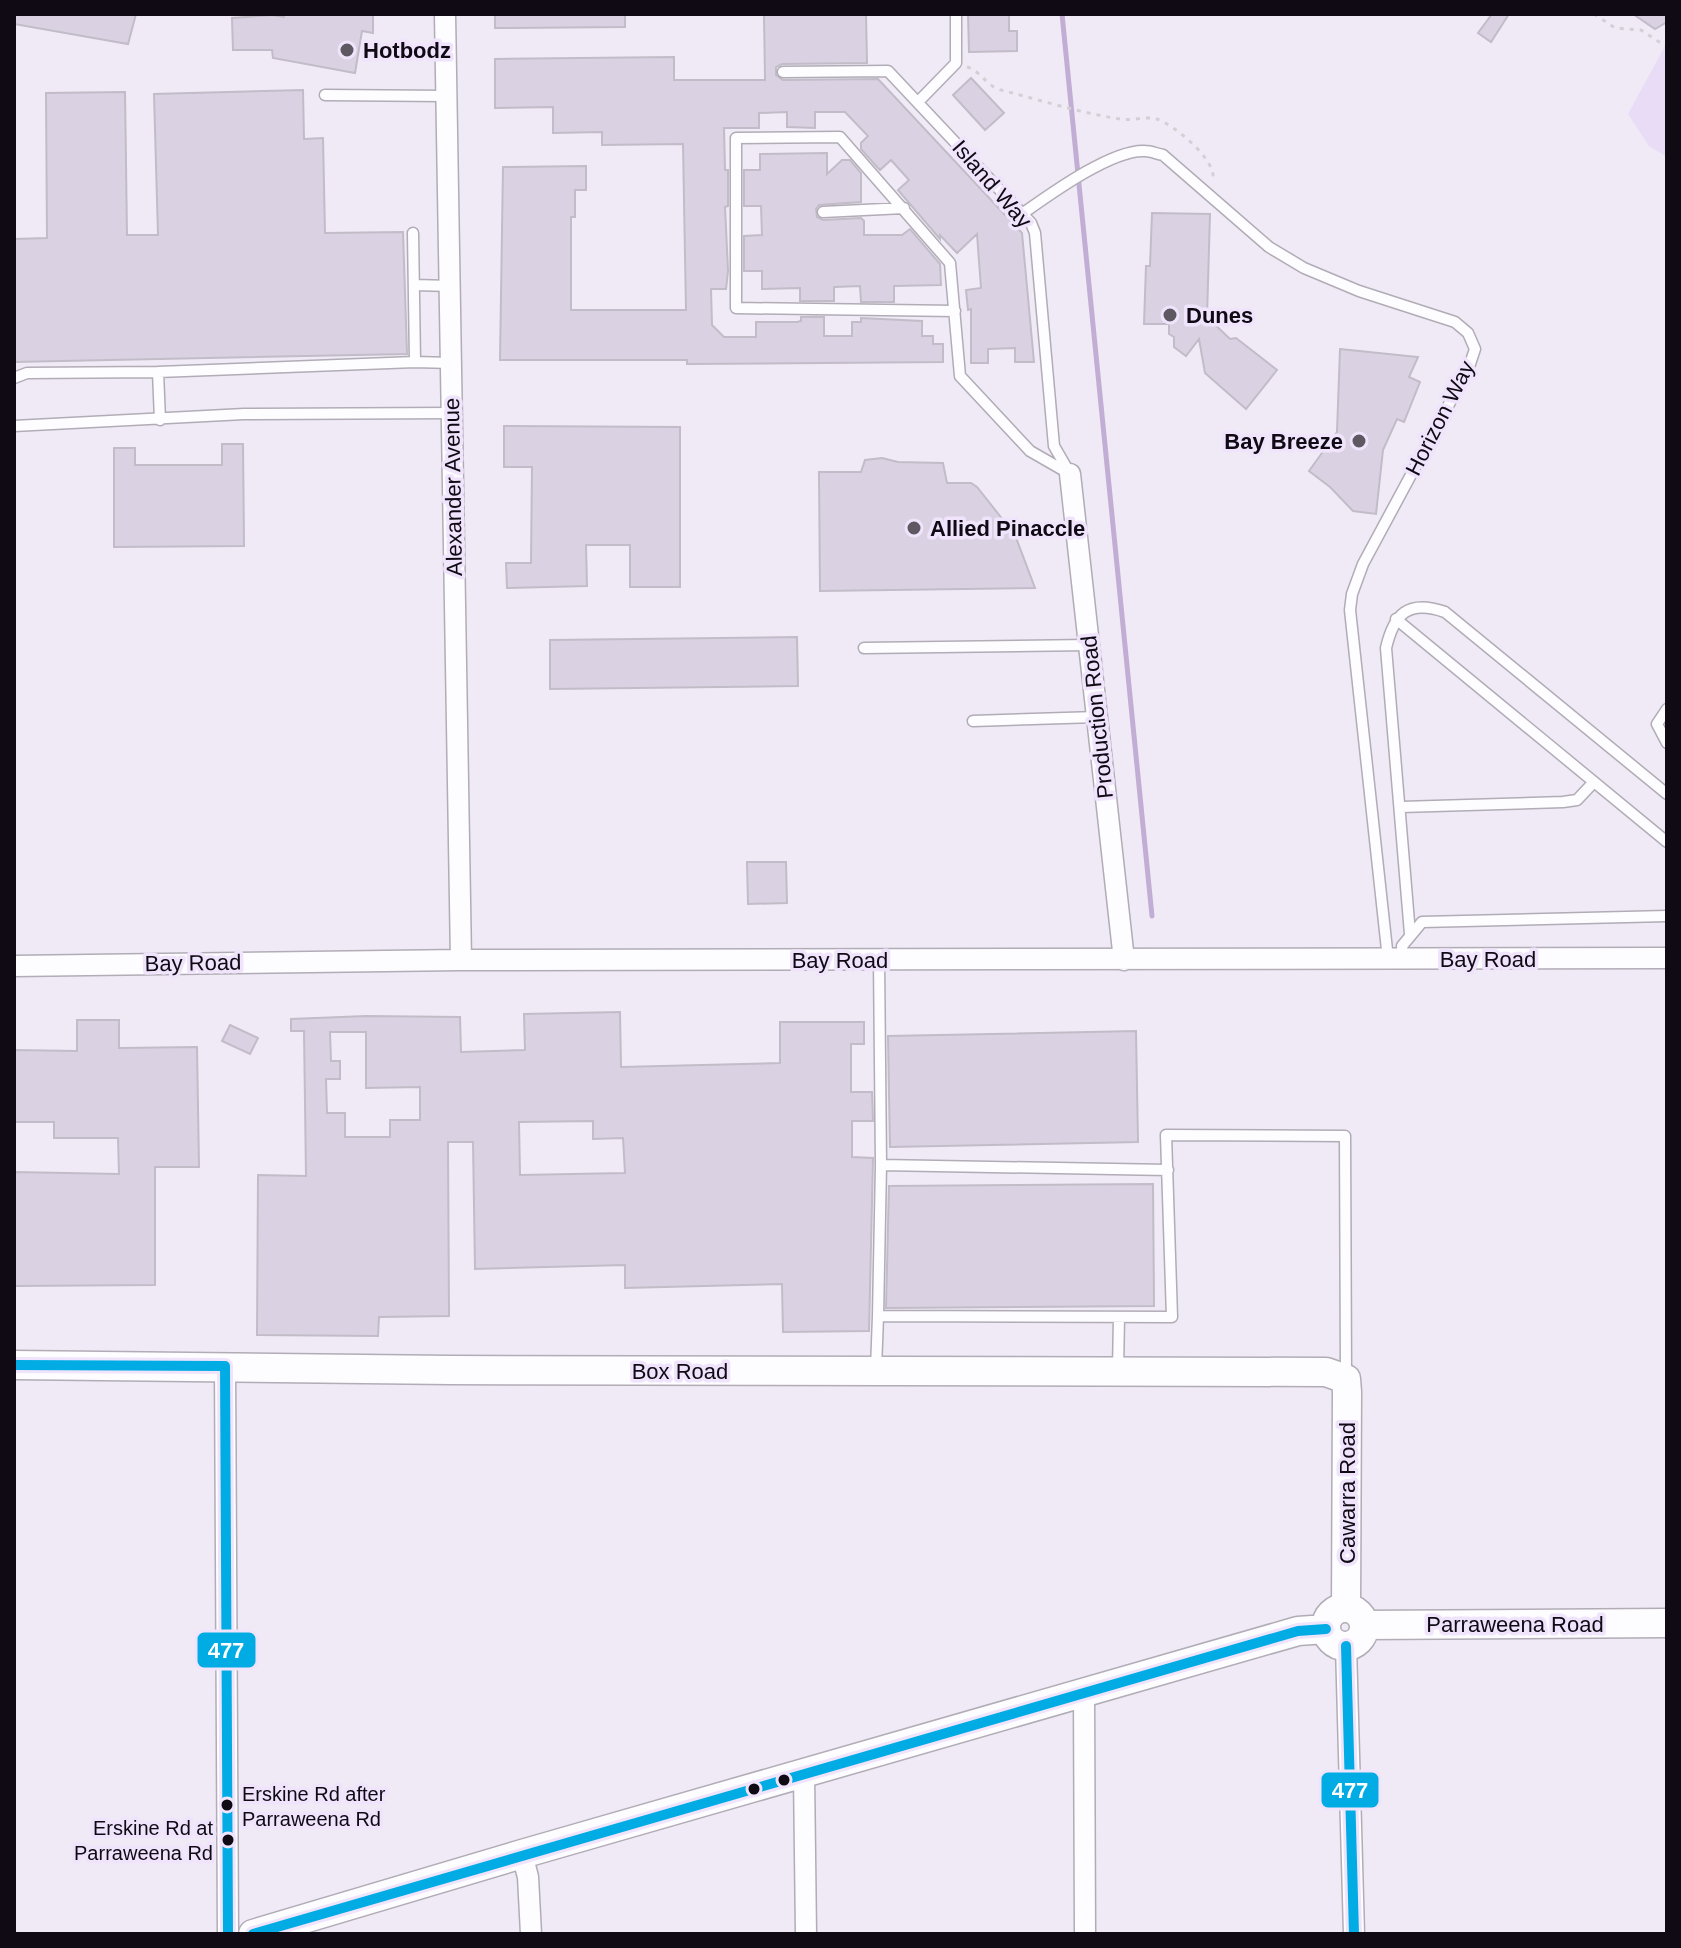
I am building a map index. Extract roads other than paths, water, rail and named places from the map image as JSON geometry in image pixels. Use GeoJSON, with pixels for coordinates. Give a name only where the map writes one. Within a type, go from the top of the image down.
{"type":"FeatureCollection","features":[{"type":"Feature","properties":{"kind":"street","name":"Alexander Avenue"},"geometry":{"type":"LineString","coordinates":[[445,14],[461,960]]}},
{"type":"Feature","properties":{"kind":"street","name":"Production Road"},"geometry":{"type":"LineString","coordinates":[[1070,474],[1124,960]]}},
{"type":"Feature","properties":{"kind":"street","name":"Bay Road"},"geometry":{"type":"LineString","coordinates":[[14,966],[461,960],[1667,958]]}},
{"type":"Feature","properties":{"kind":"street","name":"Box Road"},"geometry":{"type":"LineString","coordinates":[[14,1365],[450,1370],[1326,1372],[1346,1379]]}},
{"type":"Feature","properties":{"kind":"street"},"geometry":{"type":"LineString","coordinates":[[225,1366],[228,1934]]}},
{"type":"Feature","properties":{"kind":"street","name":"Cawarra Road"},"geometry":{"type":"LineString","coordinates":[[1346,1379],[1345,1627],[1354,1934]]}},
{"type":"Feature","properties":{"kind":"street","name":"Parraweena Road"},"geometry":{"type":"LineString","coordinates":[[253,1934],[1298,1631],[1345,1627],[1667,1623]]}},
{"type":"Feature","properties":{"kind":"street"},"geometry":{"type":"LineString","coordinates":[[1084,1693],[1085,1934]]}},
{"type":"Feature","properties":{"kind":"street"},"geometry":{"type":"LineString","coordinates":[[804,1774],[806,1934]]}},
{"type":"Feature","properties":{"kind":"street"},"geometry":{"type":"LineString","coordinates":[[522,1854],[528,1877],[531,1934]]}},
{"type":"Feature","properties":{"kind":"lane"},"geometry":{"type":"LineString","coordinates":[[918,102],[956,63],[956,14]]}},
{"type":"Feature","properties":{"kind":"lane","name":"Island Way"},"geometry":{"type":"LineString","coordinates":[[783,72],[888,71],[1027,211],[1035,233],[1054,446],[1070,474]]}},
{"type":"Feature","properties":{"kind":"lane"},"geometry":{"type":"LineString","coordinates":[[325,95],[446,96]]}},
{"type":"Feature","properties":{"kind":"lane"},"geometry":{"type":"LineString","coordinates":[[955,311],[736,308],[736,138],[840,137],[950,263],[955,311],[960,376],[1030,451],[1070,474]]}},
{"type":"Feature","properties":{"kind":"lane","name":"Horizon Way"},"geometry":{"type":"LineString","coordinates":[[1027,211],[1066,185],[1126,153],[1144,151],[1163,155],[1269,247],[1304,268],[1359,291],[1455,322],[1468,333],[1475,349],[1469,367],[1363,564],[1351,602],[1396,959]]}},
{"type":"Feature","properties":{"kind":"lane"},"geometry":{"type":"LineString","coordinates":[[823,212],[904,208]]}},
{"type":"Feature","properties":{"kind":"lane"},"geometry":{"type":"LineString","coordinates":[[413,233],[415,362]]}},
{"type":"Feature","properties":{"kind":"lane"},"geometry":{"type":"LineString","coordinates":[[415,285],[450,286]]}},
{"type":"Feature","properties":{"kind":"lane"},"geometry":{"type":"LineString","coordinates":[[14,378],[27,373],[451,363]]}},
{"type":"Feature","properties":{"kind":"lane"},"geometry":{"type":"LineString","coordinates":[[158,372],[160,420]]}},
{"type":"Feature","properties":{"kind":"lane"},"geometry":{"type":"LineString","coordinates":[[14,426],[244,414],[452,413]]}},
{"type":"Feature","properties":{"kind":"lane"},"geometry":{"type":"LineString","coordinates":[[1410,934],[1386,648],[1396,619],[1411,609],[1424,606],[1445,612],[1667,794]]}},
{"type":"Feature","properties":{"kind":"lane"},"geometry":{"type":"LineString","coordinates":[[1396,619],[1667,842]]}},
{"type":"Feature","properties":{"kind":"lane"},"geometry":{"type":"LineString","coordinates":[[864,648],[1089,645]]}},
{"type":"Feature","properties":{"kind":"lane"},"geometry":{"type":"LineString","coordinates":[[1667,709],[1657,724],[1667,743]]}},
{"type":"Feature","properties":{"kind":"lane"},"geometry":{"type":"LineString","coordinates":[[973,721],[1097,717]]}},
{"type":"Feature","properties":{"kind":"lane"},"geometry":{"type":"LineString","coordinates":[[1401,807],[1563,802],[1577,800],[1593,783]]}},
{"type":"Feature","properties":{"kind":"lane"},"geometry":{"type":"LineString","coordinates":[[1396,959],[1410,934],[1422,922],[1667,916]]}},
{"type":"Feature","properties":{"kind":"lane"},"geometry":{"type":"LineString","coordinates":[[876,1371],[881,1165],[879,960]]}},
{"type":"Feature","properties":{"kind":"lane"},"geometry":{"type":"LineString","coordinates":[[878,1316],[1172,1317],[1166,1135],[1345,1136],[1346,1379]]}},
{"type":"Feature","properties":{"kind":"lane"},"geometry":{"type":"LineString","coordinates":[[881,1165],[1168,1170]]}},
{"type":"Feature","properties":{"kind":"lane"},"geometry":{"type":"LineString","coordinates":[[1118,1372],[1119,1317]]}},
{"type":"Feature","properties":{"kind":"waterway"},"geometry":{"type":"LineString","coordinates":[[1062,14],[1152,916]]}},
{"type":"Feature","properties":{"kind":"place","name":"Hotbodz"},"geometry":{"type":"Point","coordinates":[347,50]}},
{"type":"Feature","properties":{"kind":"place","name":"Dunes"},"geometry":{"type":"Point","coordinates":[1170,315]}},
{"type":"Feature","properties":{"kind":"place","name":"Bay Breeze"},"geometry":{"type":"Point","coordinates":[1359,441]}},
{"type":"Feature","properties":{"kind":"place","name":"Allied Pinaccle"},"geometry":{"type":"Point","coordinates":[914,528]}},
{"type":"Feature","properties":{"kind":"place","name":"Erskine Rd after Parraweena Rd"},"geometry":{"type":"Point","coordinates":[227,1805]}},
{"type":"Feature","properties":{"kind":"place","name":"Erskine Rd at Parraweena Rd"},"geometry":{"type":"Point","coordinates":[228,1840]}}]}
